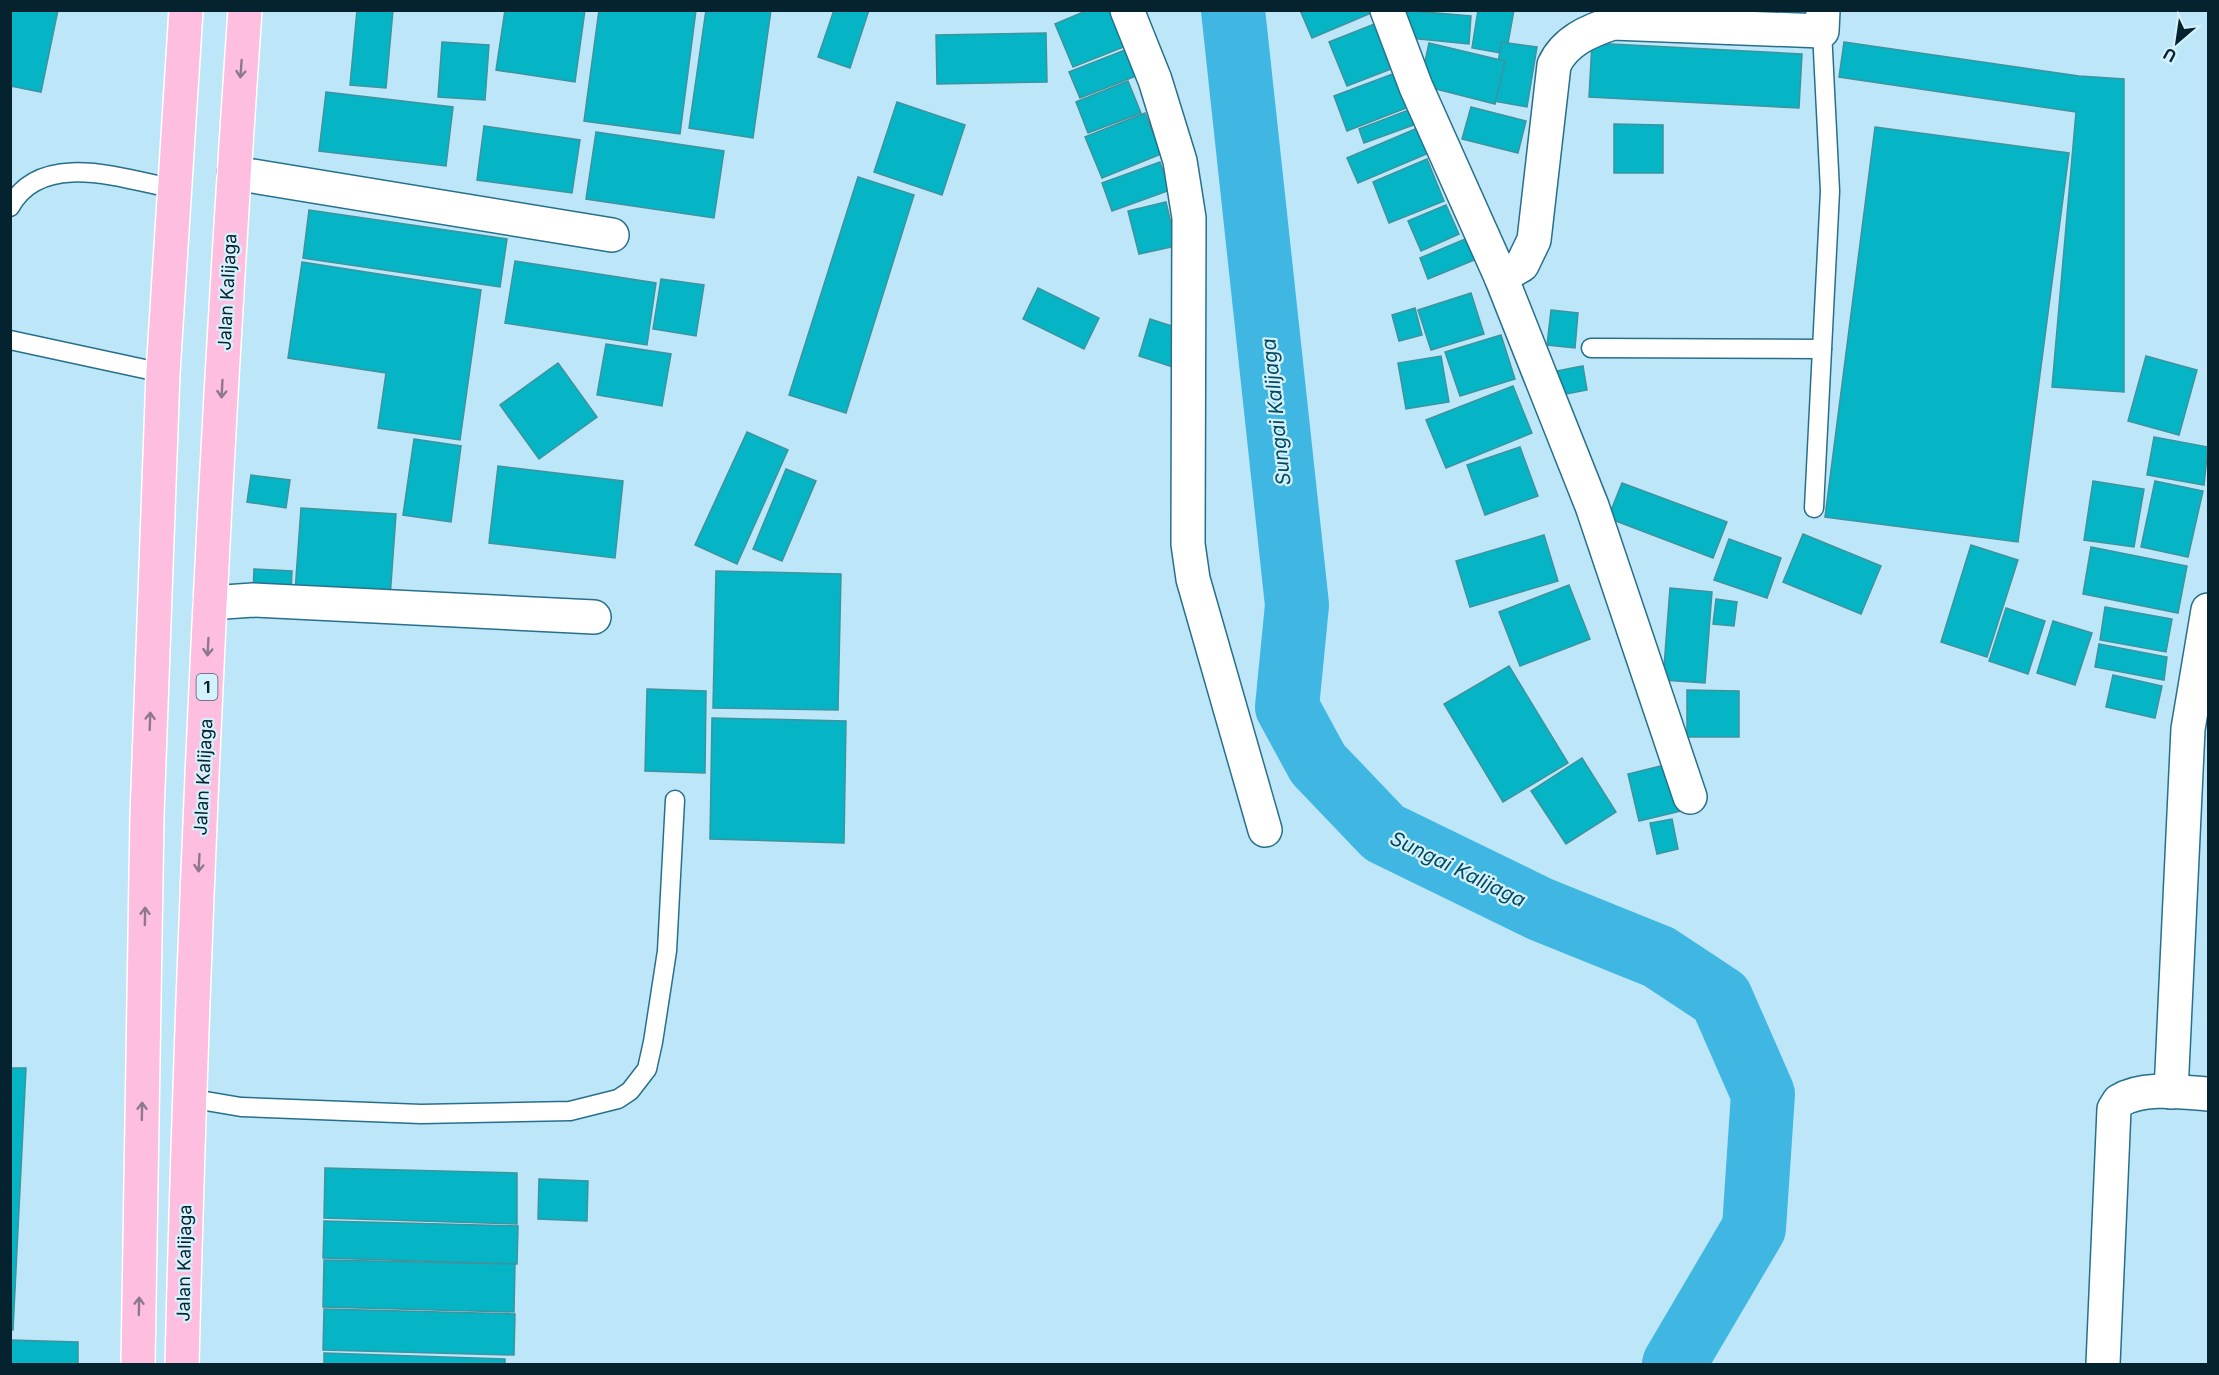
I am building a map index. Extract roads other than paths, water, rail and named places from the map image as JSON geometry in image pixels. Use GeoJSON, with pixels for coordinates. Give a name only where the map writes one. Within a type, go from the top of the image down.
{"type":"FeatureCollection","features":[{"type":"Feature","properties":{"kind":"highway"},"geometry":{"type":"LineString","coordinates":[[138,1365],[147,816],[164,373],[186,10]]}},
{"type":"Feature","properties":{"kind":"highway","name":"Jalan Kalijaga"},"geometry":{"type":"LineString","coordinates":[[182,1365],[188,1098],[210,603],[245,10]]}},
{"type":"Feature","properties":{"kind":"street"},"geometry":{"type":"LineString","coordinates":[[1127,10],[1155,80],[1180,161],[1189,219],[1188,544],[1193,579],[1265,830]]}},
{"type":"Feature","properties":{"kind":"street"},"geometry":{"type":"LineString","coordinates":[[1387,10],[1416,87],[1501,277],[1592,506],[1690,797]]}},
{"type":"Feature","properties":{"kind":"street"},"geometry":{"type":"LineString","coordinates":[[1501,277],[1522,265],[1534,240],[1554,65],[1563,49],[1574,40],[1613,23],[1822,21]]}},
{"type":"Feature","properties":{"kind":"street"},"geometry":{"type":"LineString","coordinates":[[234,173],[612,235]]}},
{"type":"Feature","properties":{"kind":"street"},"geometry":{"type":"LineString","coordinates":[[210,603],[253,600],[594,617]]}},
{"type":"Feature","properties":{"kind":"street"},"geometry":{"type":"LineString","coordinates":[[2171,1092],[2188,729],[2208,610]]}},
{"type":"Feature","properties":{"kind":"street"},"geometry":{"type":"LineString","coordinates":[[2103,1365],[2113,1116],[2116,1105],[2123,1098],[2171,1092],[2208,1094]]}},
{"type":"Feature","properties":{"kind":"lane"},"geometry":{"type":"LineString","coordinates":[[1814,508],[1830,191],[1822,21]]}},
{"type":"Feature","properties":{"kind":"lane"},"geometry":{"type":"LineString","coordinates":[[10,207],[16,196],[28,185],[53,173],[109,176],[175,189]]}},
{"type":"Feature","properties":{"kind":"lane"},"geometry":{"type":"LineString","coordinates":[[10,340],[164,373]]}},
{"type":"Feature","properties":{"kind":"lane"},"geometry":{"type":"LineString","coordinates":[[1591,348],[1822,349]]}},
{"type":"Feature","properties":{"kind":"lane"},"geometry":{"type":"LineString","coordinates":[[188,1098],[241,1107],[421,1114],[570,1111],[618,1099],[630,1091],[647,1069],[653,1042],[667,951],[675,800]]}},
{"type":"Feature","properties":{"kind":"waterway","name":"Sungai Kalijaga"},"geometry":{"type":"LineString","coordinates":[[1233,10],[1297,605],[1287,707],[1318,764],[1384,833],[1540,909],[1659,957],[1721,998],[1763,1094],[1754,1228],[1674,1364]]}}]}
